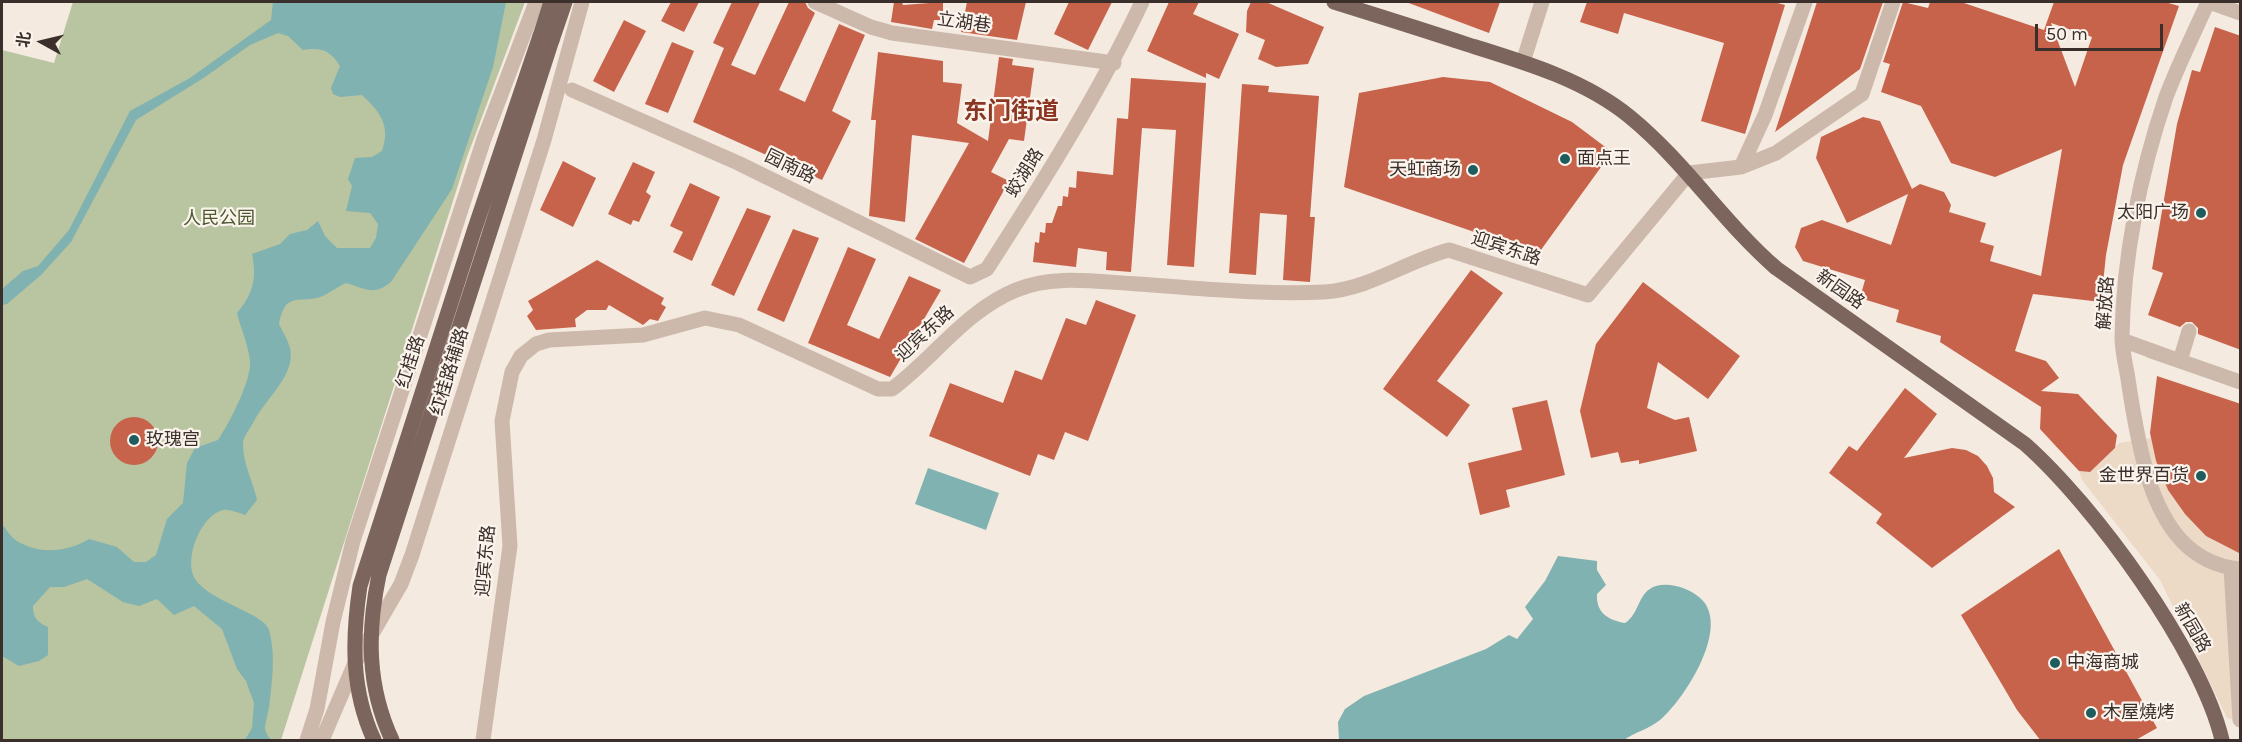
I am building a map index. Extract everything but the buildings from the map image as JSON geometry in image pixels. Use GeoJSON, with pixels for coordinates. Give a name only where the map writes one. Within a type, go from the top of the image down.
{"type":"FeatureCollection","features":[{"type":"Feature","properties":{"kind":"main road","name":"红桂路"},"geometry":{"type":"LineString","coordinates":[[392,741],[375,693],[371,666],[371,626],[379,575],[546,38],[551,2]]}},
{"type":"Feature","properties":{"kind":"main road","name":"红桂路"},"geometry":{"type":"LineString","coordinates":[[374,741],[356,679],[353,646],[360,586],[470,242],[546,38],[565,2]]}},
{"type":"Feature","properties":{"kind":"main road","name":"新园路"},"geometry":{"type":"LineString","coordinates":[[1334,2],[1523,62],[1558,76],[1628,115],[1689,173],[1752,248],[1776,268],[2025,444],[2085,508],[2164,618],[2192,666],[2223,739]]}},
{"type":"Feature","properties":{"kind":"street"},"geometry":{"type":"LineString","coordinates":[[307,741],[319,699],[342,580],[484,139],[536,2]]}},
{"type":"Feature","properties":{"kind":"street","name":"红桂路辅路"},"geometry":{"type":"LineString","coordinates":[[322,741],[356,663],[401,584],[546,131],[582,2]]}},
{"type":"Feature","properties":{"kind":"street","name":"立湖巷"},"geometry":{"type":"LineString","coordinates":[[815,2],[871,27],[892,33],[1114,63]]}},
{"type":"Feature","properties":{"kind":"street","name":"蛟湖路"},"geometry":{"type":"LineString","coordinates":[[987,269],[1052,167],[1114,63],[1142,2]]}},
{"type":"Feature","properties":{"kind":"street"},"geometry":{"type":"LineString","coordinates":[[1523,62],[1542,2]]}},
{"type":"Feature","properties":{"kind":"street"},"geometry":{"type":"LineString","coordinates":[[1741,167],[1765,116],[1805,2]]}},
{"type":"Feature","properties":{"kind":"street"},"geometry":{"type":"LineString","coordinates":[[1689,173],[1741,167],[1776,153],[1862,94],[1893,2]]}},
{"type":"Feature","properties":{"kind":"street"},"geometry":{"type":"LineString","coordinates":[[2209,2],[2241,13]]}},
{"type":"Feature","properties":{"kind":"street","name":"解放路"},"geometry":{"type":"LineString","coordinates":[[2209,2],[2166,97],[2139,200],[2127,270],[2122,340],[2144,464],[2155,498],[2172,532],[2187,549],[2208,561],[2236,568]]}},
{"type":"Feature","properties":{"kind":"street","name":"园南路"},"geometry":{"type":"LineString","coordinates":[[572,90],[738,163],[970,277],[987,269]]}},
{"type":"Feature","properties":{"kind":"street","name":"迎宾东路"},"geometry":{"type":"LineString","coordinates":[[483,741],[510,546],[502,438],[506,397],[512,372],[521,356],[536,344],[574,336],[643,334],[705,318],[739,325],[878,389],[892,389],[988,304],[1016,289],[1043,282],[1076,281],[1215,289],[1325,292],[1363,285],[1429,255],[1449,250],[1588,295],[1689,173]]}},
{"type":"Feature","properties":{"kind":"street"},"geometry":{"type":"LineString","coordinates":[[2180,361],[2189,331]]}},
{"type":"Feature","properties":{"kind":"street"},"geometry":{"type":"LineString","coordinates":[[2122,340],[2180,361]]}},
{"type":"Feature","properties":{"kind":"street"},"geometry":{"type":"LineString","coordinates":[[2151,351],[2241,382]]}},
{"type":"Feature","properties":{"kind":"street"},"geometry":{"type":"LineString","coordinates":[[2236,568],[2241,720]]}},
{"type":"Feature","properties":{"kind":"green space","name":"人民公园"},"geometry":{"type":"Polygon","coordinates":[[[73,2],[525,2],[467,157],[281,740],[2,740],[2,50],[54,63],[73,2]]]}},
{"type":"Feature","properties":{"kind":"shaded area"},"geometry":{"type":"Polygon","coordinates":[[[2151,438],[2156,461],[2168,490],[2185,514],[2240,553],[2240,721],[2227,718],[2160,580],[2082,480],[2079,471],[2090,472],[2119,443],[2151,438]]]}},
{"type":"Feature","properties":{"kind":"water"},"geometry":{"type":"Polygon","coordinates":[[[273,2],[506,2],[493,67],[452,189],[391,282],[375,290],[346,283],[325,295],[296,300],[286,306],[279,324],[289,345],[291,355],[289,365],[280,384],[259,412],[243,442],[246,464],[257,500],[245,515],[225,510],[215,514],[201,529],[196,539],[191,560],[195,579],[212,594],[257,618],[269,630],[273,668],[265,729],[272,740],[245,740],[252,728],[254,703],[246,681],[237,669],[222,629],[194,606],[174,615],[157,599],[139,606],[123,602],[87,579],[64,587],[50,587],[33,606],[36,619],[48,627],[48,655],[39,661],[19,666],[2,656],[2,524],[15,540],[44,550],[72,547],[89,539],[117,547],[134,562],[146,562],[156,555],[167,519],[183,503],[187,463],[195,448],[218,440],[247,380],[249,356],[237,313],[250,293],[254,279],[252,254],[280,244],[290,234],[307,230],[318,221],[325,236],[337,248],[370,248],[376,238],[378,224],[370,213],[346,211],[352,186],[348,179],[355,158],[372,157],[382,151],[385,134],[379,113],[362,95],[340,97],[333,94],[331,88],[340,66],[329,53],[315,49],[303,50],[288,36],[278,33],[250,45],[205,77],[136,120],[71,242],[41,275],[7,304],[2,305],[2,289],[23,271],[38,266],[69,230],[130,111],[190,78],[271,20],[273,2]]]}},
{"type":"Feature","properties":{"kind":"water"},"geometry":{"type":"Polygon","coordinates":[[[928,468],[999,493],[986,530],[915,504],[928,468]]]}},
{"type":"Feature","properties":{"kind":"water"},"geometry":{"type":"Polygon","coordinates":[[[1558,556],[1597,561],[1597,570],[1606,585],[1597,594],[1597,601],[1601,611],[1613,620],[1625,623],[1634,614],[1645,593],[1661,585],[1673,585],[1690,591],[1699,597],[1708,609],[1711,625],[1702,661],[1681,696],[1660,720],[1624,740],[1339,740],[1338,722],[1345,709],[1364,696],[1486,649],[1509,635],[1517,639],[1533,619],[1525,607],[1545,581],[1558,556]]]}},
{"type":"Feature","properties":{"kind":"place","name":"面点王"},"geometry":{"type":"Point","coordinates":[1565,159]}},
{"type":"Feature","properties":{"kind":"place","name":"天虹商场"},"geometry":{"type":"Point","coordinates":[1473,170]}},
{"type":"Feature","properties":{"kind":"place","name":"太阳广场"},"geometry":{"type":"Point","coordinates":[2201,213]}},
{"type":"Feature","properties":{"kind":"place","name":"玫瑰宫"},"geometry":{"type":"Point","coordinates":[134,440]}},
{"type":"Feature","properties":{"kind":"place","name":"金世界百货"},"geometry":{"type":"Point","coordinates":[2201,476]}},
{"type":"Feature","properties":{"kind":"place","name":"中海商城"},"geometry":{"type":"Point","coordinates":[2055,663]}},
{"type":"Feature","properties":{"kind":"place","name":"木屋燒烤"},"geometry":{"type":"Point","coordinates":[2091,713]}},
{"type":"Feature","properties":{"kind":"district","name":"东门街道"},"geometry":{"type":"Point","coordinates":[1011,112]}}]}
